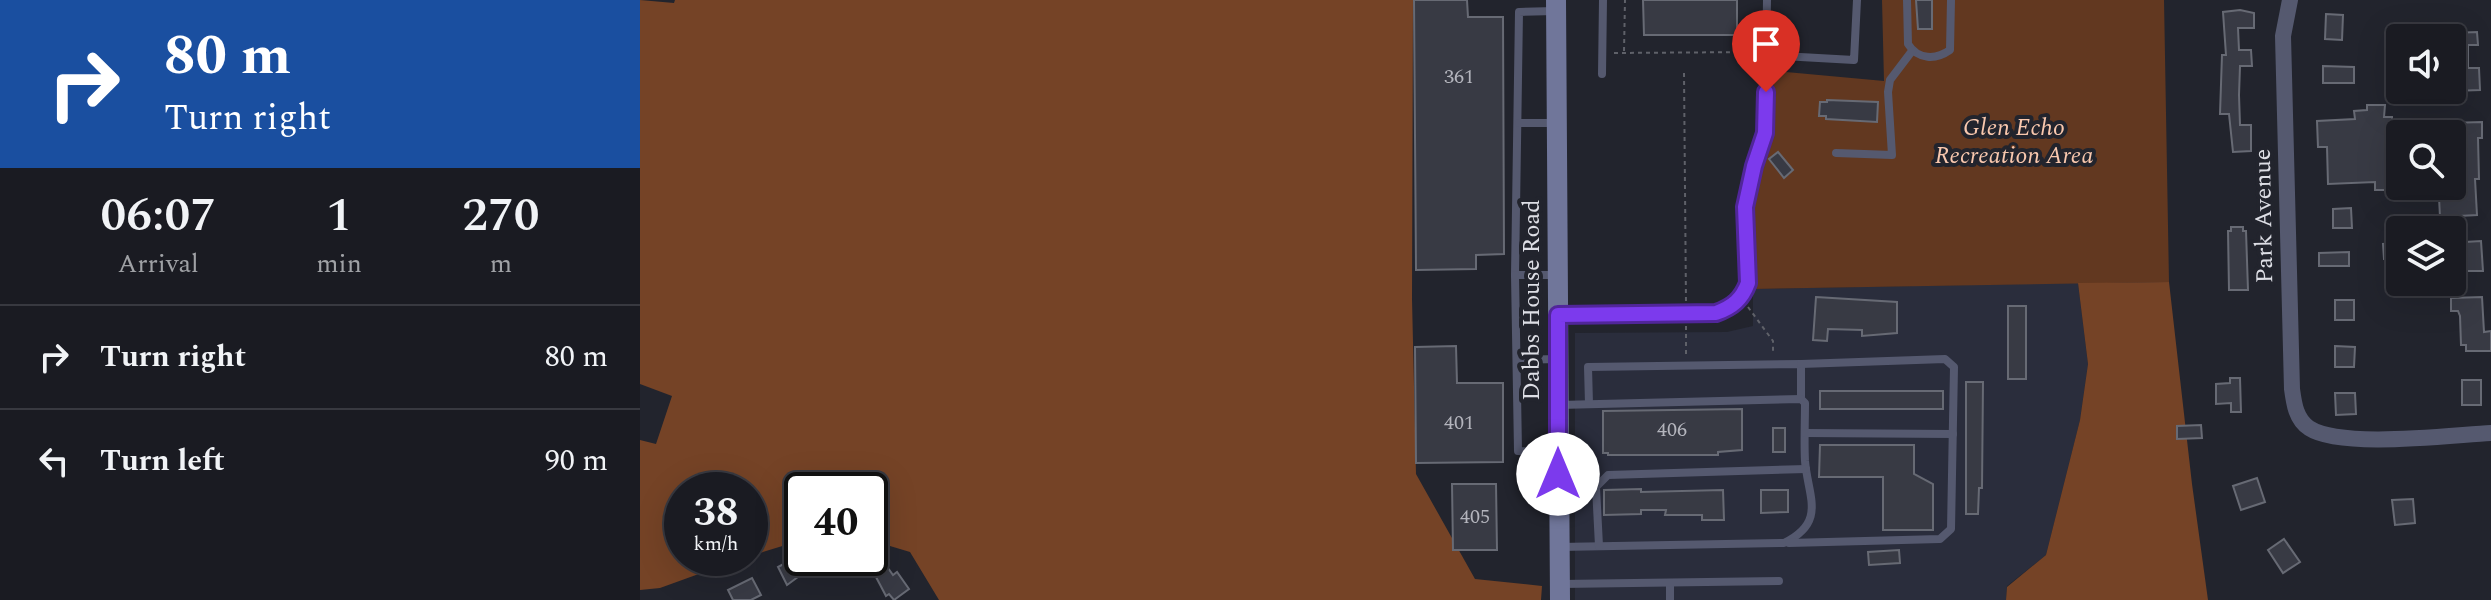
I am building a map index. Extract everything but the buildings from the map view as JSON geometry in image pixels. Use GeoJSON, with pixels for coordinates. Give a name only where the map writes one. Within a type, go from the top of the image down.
{"type":"FeatureCollection","features":[{"type":"Feature","properties":{"kind":"street","name":"Park Avenue"},"geometry":{"type":"LineString","coordinates":[[2290,0],[2283,36],[2292,389],[2298,417],[2307,427],[2319,433],[2357,438],[2491,433]]}},
{"type":"Feature","properties":{"kind":"street","name":"Dabbs House Road"},"geometry":{"type":"LineString","coordinates":[[1556,6],[1560,592]]}},
{"type":"Feature","properties":{"kind":"lane"},"geometry":{"type":"LineString","coordinates":[[1602,74],[1603,0]]}},
{"type":"Feature","properties":{"kind":"lane"},"geometry":{"type":"LineString","coordinates":[[1558,315],[1716,313],[1730,308],[1738,300],[1748,283],[1745,207],[1765,133],[1767,0]]}},
{"type":"Feature","properties":{"kind":"lane"},"geometry":{"type":"LineString","coordinates":[[1767,55],[1854,60],[1857,0]]}},
{"type":"Feature","properties":{"kind":"lane"},"geometry":{"type":"LineString","coordinates":[[1907,0],[1908,44],[1919,56],[1931,57],[1950,50],[1951,0]]}},
{"type":"Feature","properties":{"kind":"lane"},"geometry":{"type":"LineString","coordinates":[[1556,6],[1519,12],[1515,275],[1518,451],[1558,452]]}},
{"type":"Feature","properties":{"kind":"lane"},"geometry":{"type":"LineString","coordinates":[[1836,153],[1892,155],[1890,80],[1912,51]]}},
{"type":"Feature","properties":{"kind":"lane"},"geometry":{"type":"LineString","coordinates":[[1519,123],[1557,123]]}},
{"type":"Feature","properties":{"kind":"lane"},"geometry":{"type":"LineString","coordinates":[[1515,275],[1558,275]]}},
{"type":"Feature","properties":{"kind":"lane"},"geometry":{"type":"LineString","coordinates":[[1517,360],[1558,359]]}},
{"type":"Feature","properties":{"kind":"lane"},"geometry":{"type":"LineString","coordinates":[[1559,547],[1940,539],[1951,529],[1954,367],[1945,359],[1588,367],[1589,404]]}},
{"type":"Feature","properties":{"kind":"lane"},"geometry":{"type":"LineString","coordinates":[[1784,543],[1801,535],[1811,519],[1812,496],[1806,469],[1801,364]]}},
{"type":"Feature","properties":{"kind":"lane"},"geometry":{"type":"LineString","coordinates":[[1558,405],[1801,399]]}},
{"type":"Feature","properties":{"kind":"lane"},"geometry":{"type":"LineString","coordinates":[[1805,433],[1953,434]]}},
{"type":"Feature","properties":{"kind":"lane"},"geometry":{"type":"LineString","coordinates":[[1599,546],[1596,487],[1608,475],[1806,469]]}},
{"type":"Feature","properties":{"kind":"lane"},"geometry":{"type":"LineString","coordinates":[[1560,592],[1670,583],[1779,581]]}},
{"type":"Feature","properties":{"kind":"lane"},"geometry":{"type":"LineString","coordinates":[[1670,583],[1670,600]]}},
{"type":"Feature","properties":{"kind":"path"},"geometry":{"type":"LineString","coordinates":[[1624,53],[1625,0]]}},
{"type":"Feature","properties":{"kind":"path"},"geometry":{"type":"LineString","coordinates":[[1610,53],[1757,52]]}},
{"type":"Feature","properties":{"kind":"path"},"geometry":{"type":"LineString","coordinates":[[1684,73],[1687,366]]}},
{"type":"Feature","properties":{"kind":"path"},"geometry":{"type":"LineString","coordinates":[[1738,300],[1751,309],[1773,341],[1773,365]]}},
{"type":"Feature","properties":{"kind":"shaded area"},"geometry":{"type":"Polygon","coordinates":[[[640,0],[674,3],[675,0],[1413,0],[1412,299],[1416,474],[1475,579],[1542,586],[1541,600],[939,600],[910,552],[888,545],[888,472],[784,472],[784,546],[768,550],[768,472],[664,472],[664,576],[693,576],[660,588],[640,590],[640,440],[656,444],[672,396],[640,384],[640,0]]]}},
{"type":"Feature","properties":{"kind":"shaded area"},"geometry":{"type":"Polygon","coordinates":[[[2169,282],[2208,600],[2006,600],[2007,587],[2046,555],[2080,420],[2088,364],[2078,283],[2169,282]]]}},
{"type":"Feature","properties":{"kind":"shaded area"},"geometry":{"type":"Polygon","coordinates":[[[2078,283],[2088,364],[2080,420],[2046,555],[2007,586],[2006,600],[1575,600],[1575,333],[1727,332],[1753,326],[1753,289],[2078,283]]]}},
{"type":"Feature","properties":{"kind":"green space","name":"Glen Echo Recreation Area"},"geometry":{"type":"Polygon","coordinates":[[[1882,0],[2164,0],[2169,282],[1753,289],[1755,195],[1772,133],[1774,71],[1884,81],[1882,0]]]}},
{"type":"Feature","properties":{"kind":"route"},"geometry":{"type":"LineString","coordinates":[[1558,474],[1558,315],[1716,313],[1730,308],[1744,293],[1748,283],[1745,207],[1765,133],[1766,92]]}}]}
